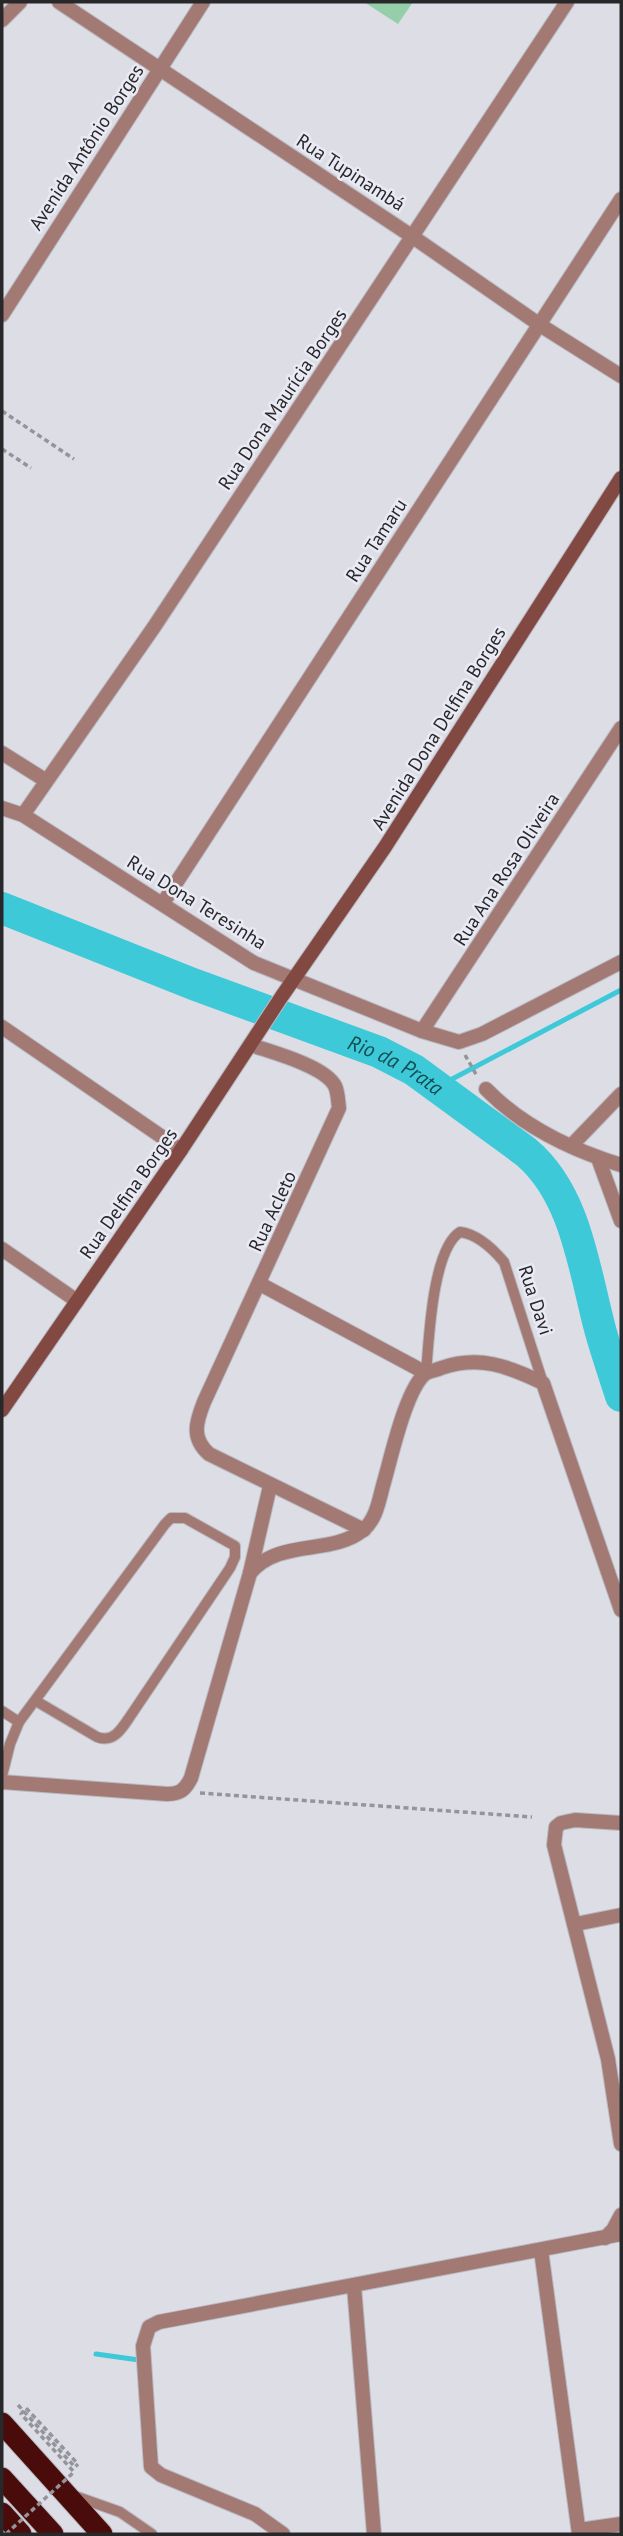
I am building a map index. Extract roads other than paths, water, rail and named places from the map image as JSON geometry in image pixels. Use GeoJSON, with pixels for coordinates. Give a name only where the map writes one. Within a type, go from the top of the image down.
{"type":"FeatureCollection","features":[{"type":"Feature","properties":{"kind":"highway"},"geometry":{"type":"LineString","coordinates":[[2,2423],[102,2534]]}},
{"type":"Feature","properties":{"kind":"highway"},"geometry":{"type":"LineString","coordinates":[[2,2478],[53,2534]]}},
{"type":"Feature","properties":{"kind":"highway"},"geometry":{"type":"LineString","coordinates":[[2,2513],[21,2534]]}},
{"type":"Feature","properties":{"kind":"street"},"geometry":{"type":"LineString","coordinates":[[2,20],[20,2]]}},
{"type":"Feature","properties":{"kind":"street","name":"Rua Tupinambá"},"geometry":{"type":"LineString","coordinates":[[59,2],[413,237],[540,325],[621,376]]}},
{"type":"Feature","properties":{"kind":"street","name":"Avenida Antônio Borges"},"geometry":{"type":"LineString","coordinates":[[2,314],[203,2]]}},
{"type":"Feature","properties":{"kind":"street","name":"Rua Dona Maurícia Borges"},"geometry":{"type":"LineString","coordinates":[[23,814],[154,627],[567,2]]}},
{"type":"Feature","properties":{"kind":"street","name":"Rua Tamaru"},"geometry":{"type":"LineString","coordinates":[[163,903],[621,199]]}},
{"type":"Feature","properties":{"kind":"street","name":"Avenida Dona Delfina Borges"},"geometry":{"type":"LineString","coordinates":[[282,996],[385,847],[621,478]]}},
{"type":"Feature","properties":{"kind":"street","name":"Rua Ana Rosa Oliveira"},"geometry":{"type":"LineString","coordinates":[[422,1031],[621,727]]}},
{"type":"Feature","properties":{"kind":"street"},"geometry":{"type":"LineString","coordinates":[[2,753],[45,780]]}},
{"type":"Feature","properties":{"kind":"street","name":"Rua Dona Teresinha"},"geometry":{"type":"LineString","coordinates":[[2,808],[23,814],[254,963],[422,1031],[459,1042],[482,1034],[621,962]]}},
{"type":"Feature","properties":{"kind":"street","name":"Rua Delfina Borges"},"geometry":{"type":"LineString","coordinates":[[2,1410],[181,1150],[282,996]]}},
{"type":"Feature","properties":{"kind":"street"},"geometry":{"type":"LineString","coordinates":[[2,1027],[181,1150]]}},
{"type":"Feature","properties":{"kind":"street","name":"Rua Acleto"},"geometry":{"type":"LineString","coordinates":[[251,1045],[317,1069],[335,1086],[339,1108],[196,1421],[197,1437],[202,1448],[270,1486]]}},
{"type":"Feature","properties":{"kind":"street"},"geometry":{"type":"LineString","coordinates":[[481,1083],[511,1113],[571,1146],[621,1165]]}},
{"type":"Feature","properties":{"kind":"street"},"geometry":{"type":"LineString","coordinates":[[571,1146],[621,1094]]}},
{"type":"Feature","properties":{"kind":"street"},"geometry":{"type":"LineString","coordinates":[[598,1158],[621,1221]]}},
{"type":"Feature","properties":{"kind":"street"},"geometry":{"type":"LineString","coordinates":[[2,1249],[77,1301]]}},
{"type":"Feature","properties":{"kind":"street"},"geometry":{"type":"LineString","coordinates":[[260,1284],[426,1373],[455,1363],[481,1361],[503,1365],[542,1383]]}},
{"type":"Feature","properties":{"kind":"street","name":"Rua Davi"},"geometry":{"type":"LineString","coordinates":[[364,1530],[376,1511],[407,1407],[426,1373]]}},
{"type":"Feature","properties":{"kind":"street","name":"Rua Davi"},"geometry":{"type":"LineString","coordinates":[[542,1383],[568,1450],[621,1610]]}},
{"type":"Feature","properties":{"kind":"street"},"geometry":{"type":"LineString","coordinates":[[2,1782],[167,1794],[181,1792],[191,1778],[250,1573],[270,1486],[364,1530]]}},
{"type":"Feature","properties":{"kind":"street"},"geometry":{"type":"LineString","coordinates":[[250,1573],[270,1557],[338,1542],[364,1530]]}},
{"type":"Feature","properties":{"kind":"street"},"geometry":{"type":"LineString","coordinates":[[621,1823],[575,1820],[561,1823],[556,1827],[554,1844],[614,2057],[621,2144]]}},
{"type":"Feature","properties":{"kind":"street"},"geometry":{"type":"LineString","coordinates":[[576,1924],[621,1916]]}},
{"type":"Feature","properties":{"kind":"street"},"geometry":{"type":"LineString","coordinates":[[605,2238],[621,2215]]}},
{"type":"Feature","properties":{"kind":"street"},"geometry":{"type":"LineString","coordinates":[[283,2534],[254,2514],[152,2469],[149,2463],[144,2338],[149,2327],[159,2322],[621,2234]]}},
{"type":"Feature","properties":{"kind":"street"},"geometry":{"type":"LineString","coordinates":[[541,2250],[579,2532],[621,2524]]}},
{"type":"Feature","properties":{"kind":"street"},"geometry":{"type":"LineString","coordinates":[[354,2286],[374,2534]]}},
{"type":"Feature","properties":{"kind":"lane","name":"Rua Davi"},"geometry":{"type":"LineString","coordinates":[[426,1373],[437,1278],[451,1237],[460,1232],[469,1233],[494,1250],[504,1262],[542,1383]]}},
{"type":"Feature","properties":{"kind":"lane"},"geometry":{"type":"LineString","coordinates":[[2,1776],[19,1722],[171,1518],[185,1518],[235,1546],[235,1557],[230,1568],[130,1718],[115,1736],[108,1740],[97,1737],[36,1701]]}},
{"type":"Feature","properties":{"kind":"lane"},"geometry":{"type":"LineString","coordinates":[[2,1711],[19,1722]]}},
{"type":"Feature","properties":{"kind":"lane"},"geometry":{"type":"LineString","coordinates":[[66,2493],[120,2512],[152,2534]]}},
{"type":"Feature","properties":{"kind":"waterway","name":"Rio da Prata"},"geometry":{"type":"LineString","coordinates":[[2,908],[193,984],[379,1052],[414,1070],[526,1152],[543,1169],[556,1189],[576,1234],[600,1329],[621,1396]]}},
{"type":"Feature","properties":{"kind":"waterway"},"geometry":{"type":"LineString","coordinates":[[437,1087],[621,990]]}},
{"type":"Feature","properties":{"kind":"waterway"},"geometry":{"type":"LineString","coordinates":[[96,2354],[139,2360]]}}]}
